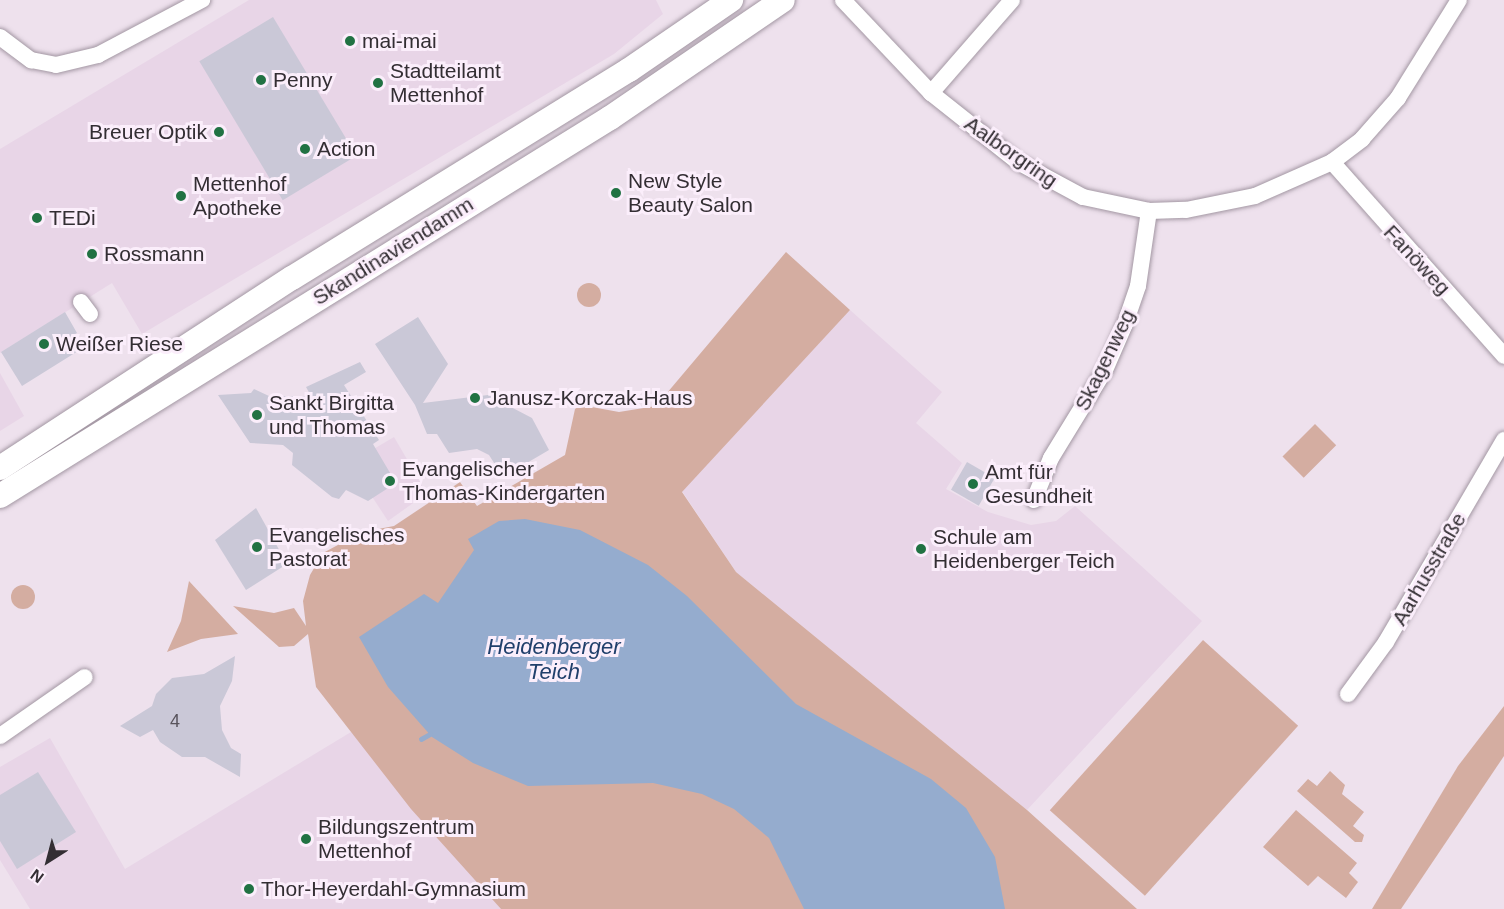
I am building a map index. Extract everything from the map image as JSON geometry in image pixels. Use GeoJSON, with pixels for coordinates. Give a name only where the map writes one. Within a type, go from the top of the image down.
{"type":"FeatureCollection","features":[{"type":"Feature","properties":{"kind":"main road","name":"Skandinaviendamm"},"geometry":{"type":"LineString","coordinates":[[0,468],[292,278],[629,70],[731,0]]}},
{"type":"Feature","properties":{"kind":"main road","name":"Skandinaviendamm"},"geometry":{"type":"LineString","coordinates":[[0,496],[610,118],[783,0]]}},
{"type":"Feature","properties":{"kind":"street"},"geometry":{"type":"LineString","coordinates":[[0,37],[31,60],[56,65],[98,55],[202,0]]}},
{"type":"Feature","properties":{"kind":"street","name":"Aalborgring"},"geometry":{"type":"LineString","coordinates":[[843,0],[931,93],[1040,176],[1083,197],[1149,211],[1186,210],[1255,196],[1332,162],[1362,138],[1398,98],[1451,4]]}},
{"type":"Feature","properties":{"kind":"street"},"geometry":{"type":"LineString","coordinates":[[931,93],[1012,0]]}},
{"type":"Feature","properties":{"kind":"street","name":"Fanöweg"},"geometry":{"type":"LineString","coordinates":[[1332,162],[1504,356]]}},
{"type":"Feature","properties":{"kind":"street","name":"Skagenweg"},"geometry":{"type":"LineString","coordinates":[[1034,500],[1051,458],[1105,370],[1125,324],[1137,286],[1149,211]]}},
{"type":"Feature","properties":{"kind":"street","name":"Aarhusstraße"},"geometry":{"type":"LineString","coordinates":[[1348,694],[1386,642],[1504,440]]}},
{"type":"Feature","properties":{"kind":"street"},"geometry":{"type":"LineString","coordinates":[[0,736],[85,677]]}},
{"type":"Feature","properties":{"kind":"shaded area"},"geometry":{"type":"Polygon","coordinates":[[[249,0],[656,0],[663,14],[614,54],[142,334],[112,283],[0,353],[0,149],[249,0]]]}},
{"type":"Feature","properties":{"kind":"shaded area"},"geometry":{"type":"Polygon","coordinates":[[[786,252],[850,310],[682,492],[736,572],[1027,810],[1137,909],[501,909],[411,809],[316,687],[308,634],[294,646],[279,647],[233,606],[274,613],[294,608],[306,626],[303,601],[310,575],[323,553],[362,532],[394,526],[460,482],[477,506],[565,455],[575,409],[581,405],[619,412],[656,406],[786,252]]]}},
{"type":"Feature","properties":{"kind":"shaded area"},"geometry":{"type":"Polygon","coordinates":[[[589,283],[594,284],[600,290],[600,300],[594,306],[589,307],[584,306],[578,300],[577,295],[578,290],[584,284],[589,283]]]}},
{"type":"Feature","properties":{"kind":"shaded area","name":"Schule am Heidenberger Teich"},"geometry":{"type":"Polygon","coordinates":[[[850,310],[942,392],[916,423],[962,463],[946,489],[988,512],[1031,525],[1056,521],[1075,506],[1202,621],[1027,810],[736,572],[682,491],[850,310]]]}},
{"type":"Feature","properties":{"kind":"shaded area"},"geometry":{"type":"Polygon","coordinates":[[[0,373],[24,416],[0,431],[0,373]]]}},
{"type":"Feature","properties":{"kind":"shaded area"},"geometry":{"type":"Polygon","coordinates":[[[1315,424],[1336,445],[1304,478],[1282,457],[1315,424]]]}},
{"type":"Feature","properties":{"kind":"shaded area"},"geometry":{"type":"Polygon","coordinates":[[[394,437],[422,485],[416,501],[388,521],[350,463],[394,437]]]}},
{"type":"Feature","properties":{"kind":"shaded area"},"geometry":{"type":"Polygon","coordinates":[[[189,581],[238,634],[201,639],[167,652],[181,621],[189,581]]]}},
{"type":"Feature","properties":{"kind":"shaded area"},"geometry":{"type":"Polygon","coordinates":[[[23,585],[32,588],[35,597],[32,606],[23,609],[14,606],[11,597],[14,588],[23,585]]]}},
{"type":"Feature","properties":{"kind":"shaded area"},"geometry":{"type":"Polygon","coordinates":[[[1203,640],[1298,726],[1145,896],[1050,810],[1203,640]]]}},
{"type":"Feature","properties":{"kind":"shaded area"},"geometry":{"type":"Polygon","coordinates":[[[1504,706],[1504,756],[1401,909],[1372,909],[1458,766],[1504,706]]]}},
{"type":"Feature","properties":{"kind":"shaded area","name":"Bildungszentrum Mettenhof"},"geometry":{"type":"Polygon","coordinates":[[[351,732],[501,909],[30,909],[0,860],[0,767],[50,738],[125,869],[351,732]]]}},
{"type":"Feature","properties":{"kind":"shaded area"},"geometry":{"type":"Polygon","coordinates":[[[1330,771],[1345,785],[1342,794],[1364,812],[1353,826],[1364,835],[1362,842],[1355,842],[1297,791],[1308,779],[1317,786],[1330,771]]]}},
{"type":"Feature","properties":{"kind":"shaded area"},"geometry":{"type":"Polygon","coordinates":[[[1296,810],[1357,863],[1349,873],[1358,882],[1346,898],[1318,876],[1308,886],[1263,847],[1296,810]]]}},
{"type":"Feature","properties":{"kind":"water","name":"Heidenberger Teich"},"geometry":{"type":"Polygon","coordinates":[[[525,519],[580,530],[648,565],[687,596],[796,704],[931,779],[966,808],[995,857],[1005,909],[804,909],[769,838],[734,809],[702,794],[653,783],[528,786],[473,763],[432,737],[388,687],[359,637],[424,594],[438,603],[474,550],[468,539],[499,521],[525,519]]]}},
{"type":"Feature","properties":{"kind":"building"},"geometry":{"type":"Polygon","coordinates":[[[273,17],[356,156],[283,200],[199,61],[273,17]]]}},
{"type":"Feature","properties":{"kind":"building","name":"Weißer Riese"},"geometry":{"type":"Polygon","coordinates":[[[65,312],[77,333],[70,337],[78,351],[22,386],[1,352],[65,312]]]}},
{"type":"Feature","properties":{"kind":"building","name":"Janusz-Korczak-Haus"},"geometry":{"type":"Polygon","coordinates":[[[418,317],[448,364],[423,403],[488,395],[532,418],[549,450],[503,477],[489,455],[477,449],[449,453],[437,434],[427,434],[415,405],[375,344],[418,317]]]}},
{"type":"Feature","properties":{"kind":"building"},"geometry":{"type":"Polygon","coordinates":[[[360,362],[366,372],[344,385],[379,440],[373,444],[396,483],[368,501],[346,490],[339,499],[332,497],[292,465],[293,453],[283,445],[250,443],[218,395],[251,393],[254,389],[269,396],[311,396],[306,387],[360,362]]]}},
{"type":"Feature","properties":{"kind":"building","name":"Amt für Gesundheit"},"geometry":{"type":"Polygon","coordinates":[[[967,462],[995,478],[979,506],[951,490],[967,462]]]}},
{"type":"Feature","properties":{"kind":"building","name":"Evangelisches Pastorat"},"geometry":{"type":"Polygon","coordinates":[[[256,508],[287,564],[246,590],[215,540],[256,508]]]}},
{"type":"Feature","properties":{"kind":"building"},"geometry":{"type":"Polygon","coordinates":[[[235,656],[232,681],[220,706],[222,730],[231,748],[241,754],[240,777],[205,757],[182,757],[160,742],[153,730],[140,737],[120,726],[152,706],[156,694],[172,678],[204,674],[235,656]]]}},
{"type":"Feature","properties":{"kind":"building"},"geometry":{"type":"Polygon","coordinates":[[[38,772],[76,832],[17,869],[0,841],[0,795],[38,772]]]}},
{"type":"Feature","properties":{"kind":"waterway"},"geometry":{"type":"LineString","coordinates":[[421,739],[430,734]]}},
{"type":"Feature","properties":{"kind":"place","name":"mai-mai"},"geometry":{"type":"Point","coordinates":[350,41]}},
{"type":"Feature","properties":{"kind":"place","name":"Penny"},"geometry":{"type":"Point","coordinates":[261,80]}},
{"type":"Feature","properties":{"kind":"place","name":"Stadtteilamt Mettenhof"},"geometry":{"type":"Point","coordinates":[378,83]}},
{"type":"Feature","properties":{"kind":"place","name":"Breuer Optik"},"geometry":{"type":"Point","coordinates":[219,132]}},
{"type":"Feature","properties":{"kind":"place","name":"Action"},"geometry":{"type":"Point","coordinates":[305,149]}},
{"type":"Feature","properties":{"kind":"place","name":"New Style Beauty Salon"},"geometry":{"type":"Point","coordinates":[616,193]}},
{"type":"Feature","properties":{"kind":"place","name":"Mettenhof Apotheke"},"geometry":{"type":"Point","coordinates":[181,196]}},
{"type":"Feature","properties":{"kind":"place","name":"TEDi"},"geometry":{"type":"Point","coordinates":[37,218]}},
{"type":"Feature","properties":{"kind":"place","name":"Rossmann"},"geometry":{"type":"Point","coordinates":[92,254]}},
{"type":"Feature","properties":{"kind":"place","name":"Weißer Riese"},"geometry":{"type":"Point","coordinates":[44,344]}},
{"type":"Feature","properties":{"kind":"place","name":"Janusz-Korczak-Haus"},"geometry":{"type":"Point","coordinates":[475,398]}},
{"type":"Feature","properties":{"kind":"place","name":"Sankt Birgitta und Thomas"},"geometry":{"type":"Point","coordinates":[257,415]}},
{"type":"Feature","properties":{"kind":"place","name":"Evangelischer Thomas-Kindergarten"},"geometry":{"type":"Point","coordinates":[390,481]}},
{"type":"Feature","properties":{"kind":"place","name":"Amt für Gesundheit"},"geometry":{"type":"Point","coordinates":[973,484]}},
{"type":"Feature","properties":{"kind":"place","name":"Evangelisches Pastorat"},"geometry":{"type":"Point","coordinates":[257,547]}},
{"type":"Feature","properties":{"kind":"place","name":"Schule am Heidenberger Teich"},"geometry":{"type":"Point","coordinates":[921,549]}},
{"type":"Feature","properties":{"kind":"place","name":"Bildungszentrum Mettenhof"},"geometry":{"type":"Point","coordinates":[306,839]}},
{"type":"Feature","properties":{"kind":"place","name":"Thor-Heyerdahl-Gymnasium"},"geometry":{"type":"Point","coordinates":[249,889]}}]}
